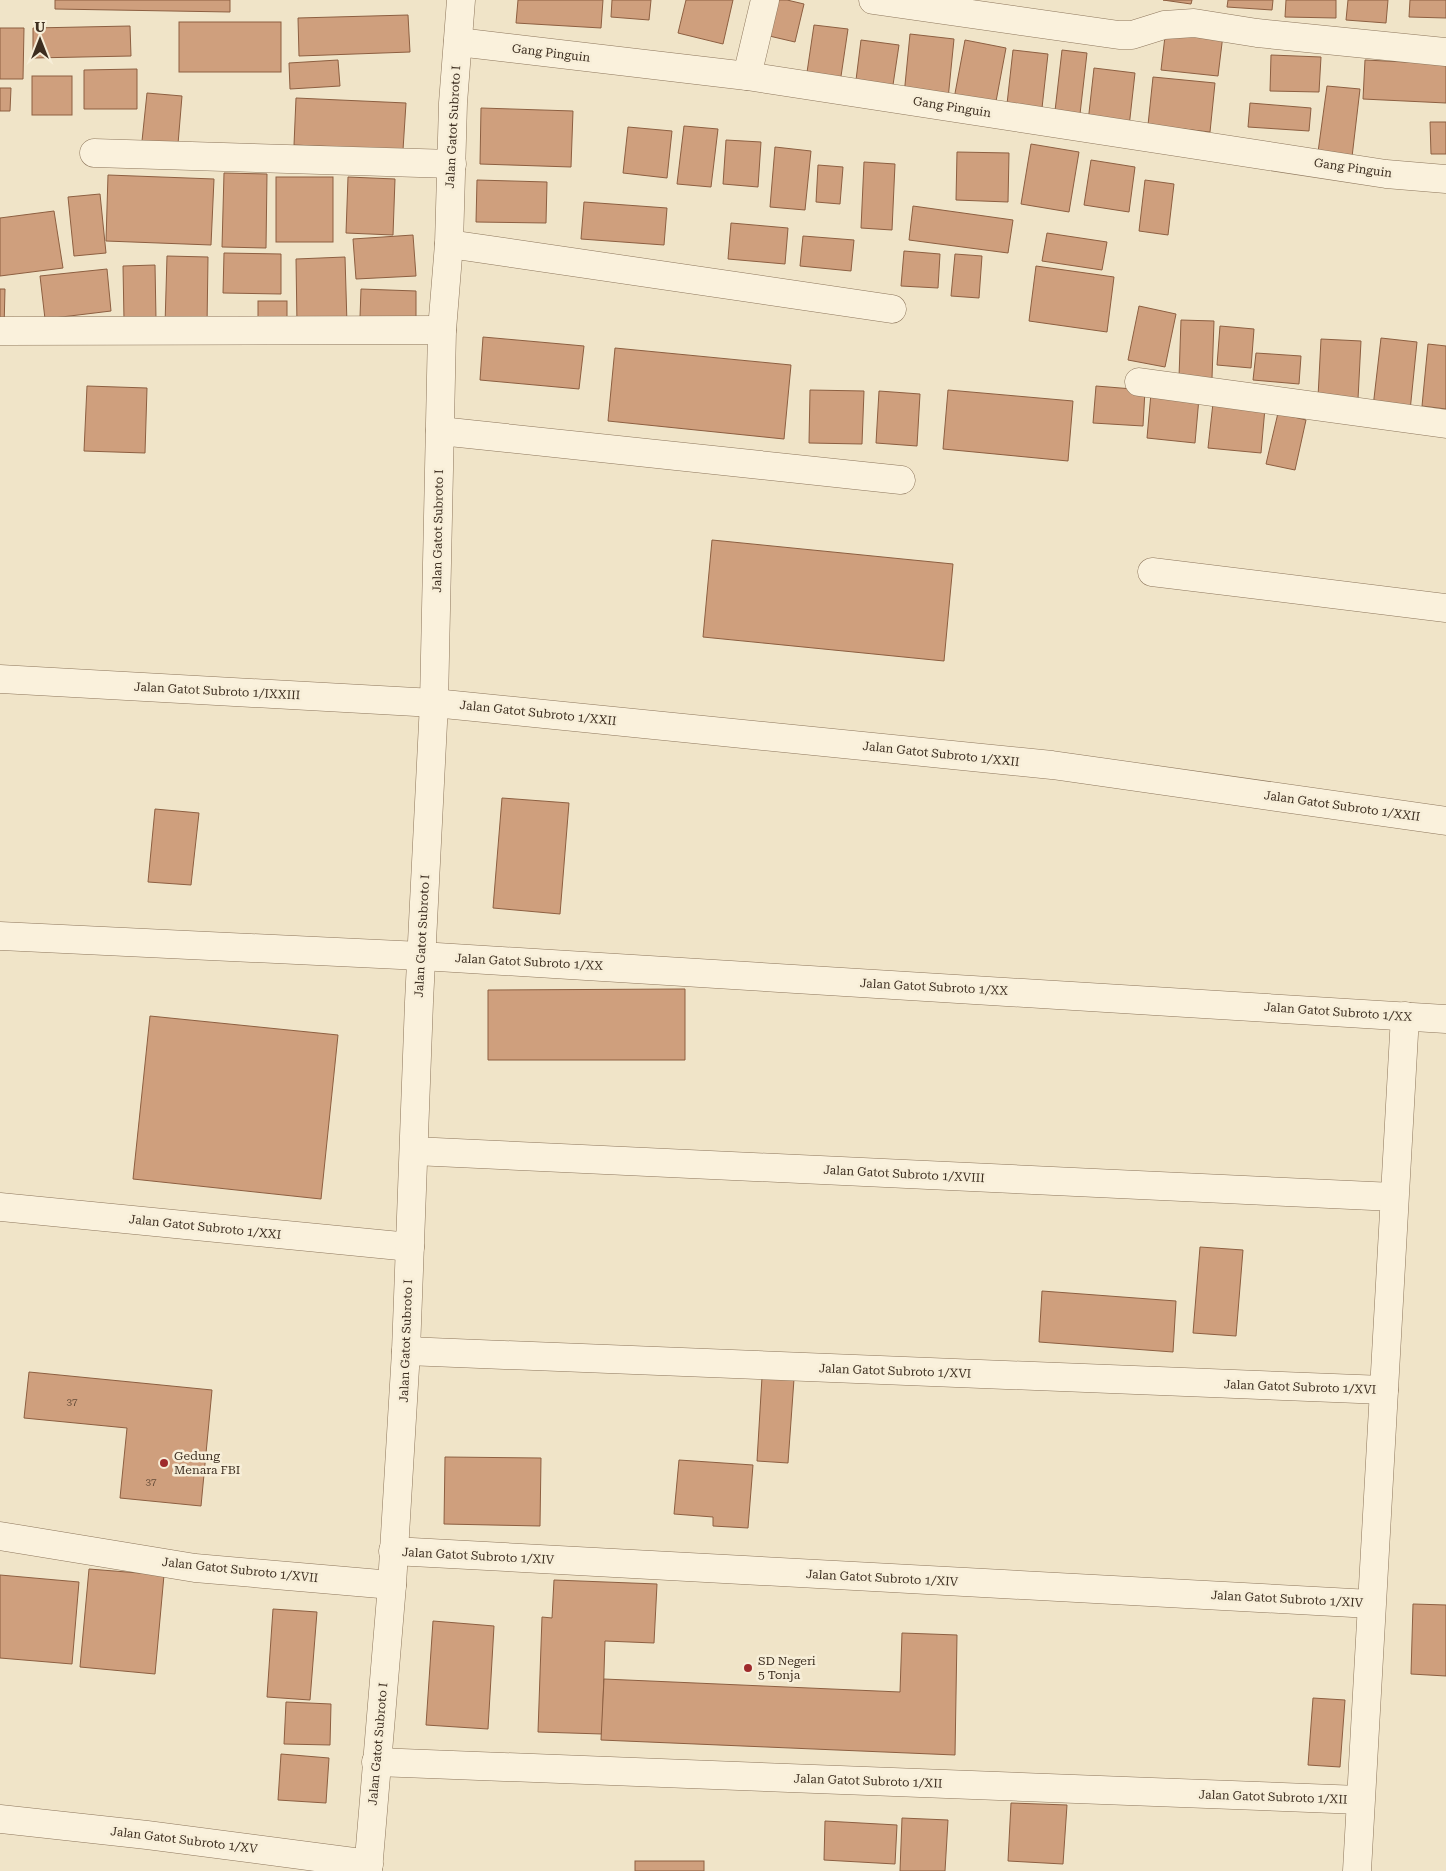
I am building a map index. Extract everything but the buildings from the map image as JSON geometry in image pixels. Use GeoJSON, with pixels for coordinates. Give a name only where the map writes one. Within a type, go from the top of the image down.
{"type":"FeatureCollection","features":[{"type":"Feature","properties":{"kind":"street","name":"Jalan Gatot Subroto I"},"geometry":{"type":"LineString","coordinates":[[368,1867],[392,1585],[406,1351],[421,956],[434,703],[442,330],[449,244],[453,103],[461,0]]}},
{"type":"Feature","properties":{"kind":"street"},"geometry":{"type":"LineString","coordinates":[[747,76],[765,0]]}},
{"type":"Feature","properties":{"kind":"street"},"geometry":{"type":"LineString","coordinates":[[872,0],[1119,35],[1132,35],[1164,25],[1194,24],[1257,34],[1446,52]]}},
{"type":"Feature","properties":{"kind":"street","name":"Gang Pinguin"},"geometry":{"type":"LineString","coordinates":[[458,42],[747,76],[1386,174],[1446,179]]}},
{"type":"Feature","properties":{"kind":"street"},"geometry":{"type":"LineString","coordinates":[[94,153],[452,164]]}},
{"type":"Feature","properties":{"kind":"street"},"geometry":{"type":"LineString","coordinates":[[449,244],[892,309]]}},
{"type":"Feature","properties":{"kind":"street"},"geometry":{"type":"LineString","coordinates":[[0,332],[442,330]]}},
{"type":"Feature","properties":{"kind":"street"},"geometry":{"type":"LineString","coordinates":[[1139,382],[1446,424]]}},
{"type":"Feature","properties":{"kind":"street"},"geometry":{"type":"LineString","coordinates":[[440,431],[901,480]]}},
{"type":"Feature","properties":{"kind":"street"},"geometry":{"type":"LineString","coordinates":[[1152,572],[1446,608]]}},
{"type":"Feature","properties":{"kind":"street","name":"Jalan Gatot Subroto 1/IXXIII"},"geometry":{"type":"LineString","coordinates":[[0,679],[434,703]]}},
{"type":"Feature","properties":{"kind":"street","name":"Jalan Gatot Subroto 1/XXII"},"geometry":{"type":"LineString","coordinates":[[434,703],[1052,765],[1446,821]]}},
{"type":"Feature","properties":{"kind":"street","name":"Jalan Gatot Subroto 1/XX"},"geometry":{"type":"LineString","coordinates":[[0,936],[421,956],[1446,1019]]}},
{"type":"Feature","properties":{"kind":"street"},"geometry":{"type":"LineString","coordinates":[[1356,1871],[1405,1016]]}},
{"type":"Feature","properties":{"kind":"street","name":"Jalan Gatot Subroto 1/XVIII"},"geometry":{"type":"LineString","coordinates":[[414,1151],[1394,1197]]}},
{"type":"Feature","properties":{"kind":"street","name":"Jalan Gatot Subroto 1/XXI"},"geometry":{"type":"LineString","coordinates":[[0,1207],[410,1247]]}},
{"type":"Feature","properties":{"kind":"street","name":"Jalan Gatot Subroto 1/XVI"},"geometry":{"type":"LineString","coordinates":[[406,1351],[1384,1390]]}},
{"type":"Feature","properties":{"kind":"street","name":"Jalan Gatot Subroto 1/XVII"},"geometry":{"type":"LineString","coordinates":[[0,1536],[195,1568],[392,1585]]}},
{"type":"Feature","properties":{"kind":"street","name":"Jalan Gatot Subroto 1/XIV"},"geometry":{"type":"LineString","coordinates":[[394,1551],[1372,1604]]}},
{"type":"Feature","properties":{"kind":"street","name":"Jalan Gatot Subroto 1/XII"},"geometry":{"type":"LineString","coordinates":[[376,1762],[1360,1800]]}},
{"type":"Feature","properties":{"kind":"street","name":"Jalan Gatot Subroto 1/XV"},"geometry":{"type":"LineString","coordinates":[[0,1819],[147,1835],[368,1867]]}},
{"type":"Feature","properties":{"kind":"place","name":"Gedung Menara FBI"},"geometry":{"type":"Point","coordinates":[164,1463]}},
{"type":"Feature","properties":{"kind":"place","name":"SD Negeri 5 Tonja"},"geometry":{"type":"Point","coordinates":[748,1668]}}]}
